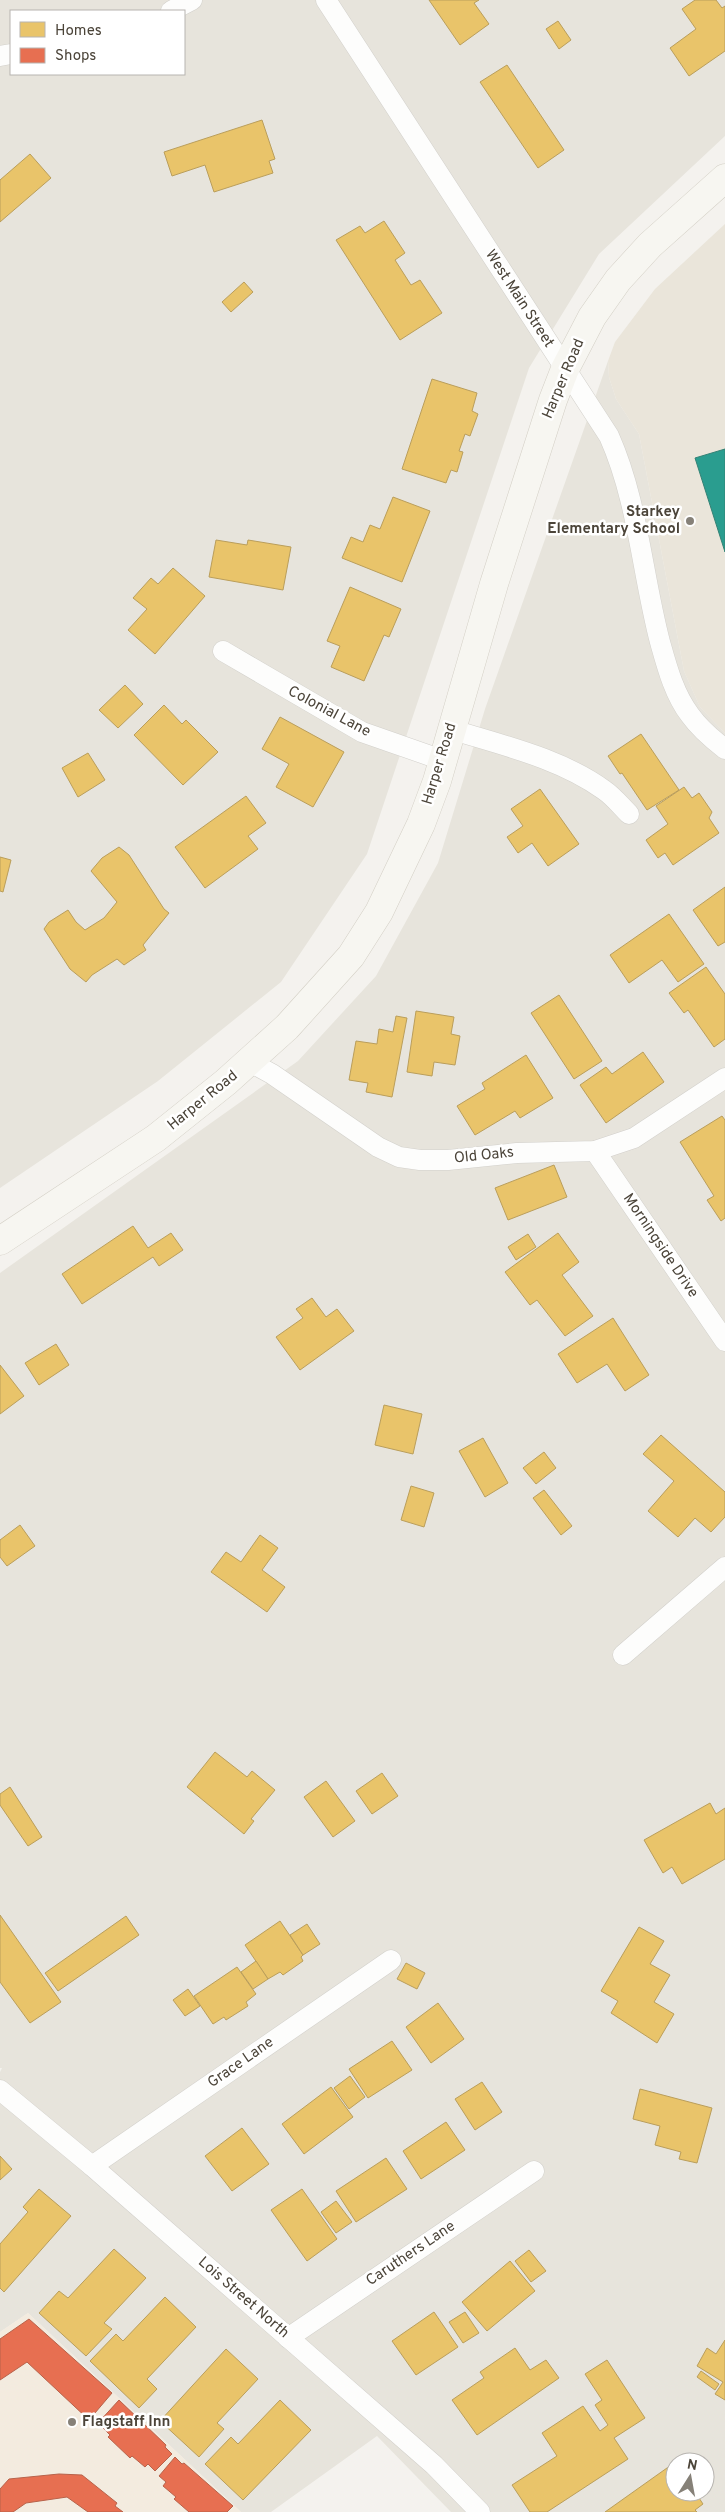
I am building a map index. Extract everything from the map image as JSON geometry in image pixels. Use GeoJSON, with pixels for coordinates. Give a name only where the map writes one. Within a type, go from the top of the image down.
{"type":"FeatureCollection","features":[{"type":"Feature","properties":{"kind":"main road","name":"Harper Road"},"geometry":{"type":"LineString","coordinates":[[0,1241],[156,1138],[250,1062],[320,993],[356,948],[379,912],[421,824],[552,400],[565,369],[592,317],[618,280],[650,245],[725,178]]}},
{"type":"Feature","properties":{"kind":"street"},"geometry":{"type":"LineString","coordinates":[[173,10],[192,0]]}},
{"type":"Feature","properties":{"kind":"street","name":"West Main Street"},"geometry":{"type":"LineString","coordinates":[[326,0],[609,436],[617,453],[632,502],[652,611],[666,665],[676,690],[689,714],[706,735],[725,749]]}},
{"type":"Feature","properties":{"kind":"street","name":"Colonial Lane"},"geometry":{"type":"LineString","coordinates":[[223,651],[362,732],[442,760]]}},
{"type":"Feature","properties":{"kind":"street"},"geometry":{"type":"LineString","coordinates":[[450,729],[534,756],[565,769],[604,790],[629,814]]}},
{"type":"Feature","properties":{"kind":"street","name":"Old Oaks"},"geometry":{"type":"LineString","coordinates":[[250,1062],[272,1074],[378,1147],[399,1157],[448,1160],[517,1152],[595,1151],[634,1138],[725,1078]]}},
{"type":"Feature","properties":{"kind":"street","name":"Morningside Drive"},"geometry":{"type":"LineString","coordinates":[[595,1151],[725,1341]]}},
{"type":"Feature","properties":{"kind":"street"},"geometry":{"type":"LineString","coordinates":[[623,1655],[725,1567]]}},
{"type":"Feature","properties":{"kind":"street","name":"Grace Lane"},"geometry":{"type":"LineString","coordinates":[[92,2166],[390,1960]]}},
{"type":"Feature","properties":{"kind":"street","name":"Lois Street North"},"geometry":{"type":"LineString","coordinates":[[0,2090],[92,2166],[434,2465],[480,2512]]}},
{"type":"Feature","properties":{"kind":"street","name":"Caruthers Lane"},"geometry":{"type":"LineString","coordinates":[[288,2338],[534,2171]]}},
{"type":"Feature","properties":{"kind":"shaded area"},"geometry":{"type":"Polygon","coordinates":[[[0,0],[725,0],[725,136],[599,254],[529,368],[367,854],[281,982],[158,1081],[0,1188],[0,0]]]}},
{"type":"Feature","properties":{"kind":"shaded area","name":"Starkey Elementary School"},"geometry":{"type":"Polygon","coordinates":[[[725,224],[725,733],[700,707],[684,671],[639,434],[616,399],[609,377],[608,361],[615,342],[655,289],[725,224]]]}},
{"type":"Feature","properties":{"kind":"shaded area"},"geometry":{"type":"Polygon","coordinates":[[[608,361],[609,377],[616,399],[639,434],[684,671],[700,707],[725,733],[725,2512],[451,2512],[377,2436],[271,2512],[241,2512],[28,2313],[0,2332],[0,2072],[2,2068],[0,2068],[0,1273],[298,1061],[376,976],[438,863],[485,709],[608,361]]]}},
{"type":"Feature","properties":{"kind":"shaded area","name":"Flagstaff Inn"},"geometry":{"type":"Polygon","coordinates":[[[28,2313],[241,2512],[0,2512],[0,2332],[28,2313]]]}},
{"type":"Feature","properties":{"kind":"building: Homes"},"geometry":{"type":"Polygon","coordinates":[[[429,0],[479,0],[474,3],[489,24],[460,45],[429,0]]]}},
{"type":"Feature","properties":{"kind":"building: Homes"},"geometry":{"type":"Polygon","coordinates":[[[695,0],[716,0],[722,8],[725,6],[725,51],[689,76],[670,48],[696,29],[682,9],[695,0]]]}},
{"type":"Feature","properties":{"kind":"building: Homes"},"geometry":{"type":"Polygon","coordinates":[[[558,21],[571,40],[559,49],[546,29],[558,21]]]}},
{"type":"Feature","properties":{"kind":"building: Homes"},"geometry":{"type":"Polygon","coordinates":[[[507,65],[564,150],[538,168],[480,82],[507,65]]]}},
{"type":"Feature","properties":{"kind":"building: Homes"},"geometry":{"type":"Polygon","coordinates":[[[262,120],[275,159],[269,161],[273,173],[214,192],[205,165],[172,176],[164,152],[262,120]]]}},
{"type":"Feature","properties":{"kind":"building: Homes"},"geometry":{"type":"Polygon","coordinates":[[[30,154],[51,178],[0,222],[0,180],[30,154]]]}},
{"type":"Feature","properties":{"kind":"building: Homes"},"geometry":{"type":"Polygon","coordinates":[[[384,221],[405,253],[395,260],[411,285],[420,280],[442,313],[400,340],[336,240],[360,226],[365,233],[384,221]]]}},
{"type":"Feature","properties":{"kind":"building: Homes"},"geometry":{"type":"Polygon","coordinates":[[[244,282],[253,292],[231,312],[222,302],[244,282]]]}},
{"type":"Feature","properties":{"kind":"building: Homes"},"geometry":{"type":"Polygon","coordinates":[[[432,379],[477,393],[472,411],[478,414],[470,436],[465,434],[459,451],[463,452],[457,472],[451,470],[446,483],[402,469],[432,379]]]}},
{"type":"Feature","properties":{"kind":"building: Homes"},"geometry":{"type":"Polygon","coordinates":[[[393,497],[430,511],[402,582],[342,558],[351,537],[363,542],[370,525],[380,529],[393,497]]]}},
{"type":"Feature","properties":{"kind":"building: Homes"},"geometry":{"type":"Polygon","coordinates":[[[216,540],[247,545],[248,540],[291,547],[283,590],[209,577],[216,540]]]}},
{"type":"Feature","properties":{"kind":"building: Homes"},"geometry":{"type":"Polygon","coordinates":[[[173,568],[205,596],[155,654],[128,630],[147,609],[133,598],[151,578],[158,584],[173,568]]]}},
{"type":"Feature","properties":{"kind":"building: Homes"},"geometry":{"type":"Polygon","coordinates":[[[350,587],[401,609],[389,637],[384,635],[364,681],[331,667],[340,646],[327,641],[350,587]]]}},
{"type":"Feature","properties":{"kind":"building: Homes"},"geometry":{"type":"Polygon","coordinates":[[[125,685],[143,704],[118,728],[99,710],[125,685]]]}},
{"type":"Feature","properties":{"kind":"building: Homes"},"geometry":{"type":"Polygon","coordinates":[[[164,705],[182,724],[186,720],[218,752],[183,785],[134,735],[164,705]]]}},
{"type":"Feature","properties":{"kind":"building: Homes"},"geometry":{"type":"Polygon","coordinates":[[[280,717],[344,752],[313,807],[276,787],[289,764],[262,749],[280,717]]]}},
{"type":"Feature","properties":{"kind":"building: Homes"},"geometry":{"type":"Polygon","coordinates":[[[641,734],[679,790],[647,810],[608,756],[641,734]]]}},
{"type":"Feature","properties":{"kind":"building: Homes"},"geometry":{"type":"Polygon","coordinates":[[[88,753],[105,780],[78,797],[62,768],[88,753]]]}},
{"type":"Feature","properties":{"kind":"building: Homes"},"geometry":{"type":"Polygon","coordinates":[[[684,787],[692,798],[699,793],[712,812],[709,818],[719,833],[673,865],[665,853],[658,858],[646,840],[668,824],[656,806],[684,787]]]}},
{"type":"Feature","properties":{"kind":"building: Homes"},"geometry":{"type":"Polygon","coordinates":[[[540,789],[579,844],[548,866],[532,843],[518,853],[507,837],[523,826],[511,809],[540,789]]]}},
{"type":"Feature","properties":{"kind":"building: Homes"},"geometry":{"type":"Polygon","coordinates":[[[246,796],[266,823],[248,836],[258,849],[205,888],[175,847],[246,796]]]}},
{"type":"Feature","properties":{"kind":"building: Homes"},"geometry":{"type":"Polygon","coordinates":[[[119,847],[129,855],[164,909],[169,913],[143,945],[146,950],[124,965],[117,959],[92,975],[86,982],[70,969],[44,929],[49,922],[68,910],[76,922],[85,930],[104,918],[117,902],[91,871],[102,858],[119,847]]]}},
{"type":"Feature","properties":{"kind":"building: Homes"},"geometry":{"type":"Polygon","coordinates":[[[0,857],[11,860],[3,892],[0,891],[0,857]]]}},
{"type":"Feature","properties":{"kind":"building: Homes"},"geometry":{"type":"Polygon","coordinates":[[[725,887],[725,942],[718,946],[693,910],[725,887]]]}},
{"type":"Feature","properties":{"kind":"building: Homes"},"geometry":{"type":"Polygon","coordinates":[[[669,914],[704,964],[678,982],[662,960],[629,983],[610,955],[669,914]]]}},
{"type":"Feature","properties":{"kind":"building: Homes"},"geometry":{"type":"Polygon","coordinates":[[[706,967],[725,994],[725,1039],[714,1047],[688,1010],[684,1013],[669,993],[706,967]]]}},
{"type":"Feature","properties":{"kind":"building: Homes"},"geometry":{"type":"Polygon","coordinates":[[[559,995],[602,1061],[574,1079],[531,1013],[559,995]]]}},
{"type":"Feature","properties":{"kind":"building: Homes"},"geometry":{"type":"Polygon","coordinates":[[[416,1011],[454,1017],[451,1034],[460,1036],[455,1065],[434,1062],[432,1076],[407,1072],[416,1011]]]}},
{"type":"Feature","properties":{"kind":"building: Homes"},"geometry":{"type":"Polygon","coordinates":[[[396,1016],[407,1018],[392,1097],[366,1092],[368,1083],[349,1080],[356,1041],[377,1044],[379,1029],[393,1032],[396,1016]]]}},
{"type":"Feature","properties":{"kind":"building: Homes"},"geometry":{"type":"Polygon","coordinates":[[[643,1052],[664,1082],[606,1123],[580,1085],[606,1067],[612,1074],[643,1052]]]}},
{"type":"Feature","properties":{"kind":"building: Homes"},"geometry":{"type":"Polygon","coordinates":[[[526,1055],[553,1098],[520,1118],[515,1111],[475,1135],[457,1106],[485,1089],[482,1083],[526,1055]]]}},
{"type":"Feature","properties":{"kind":"building: Homes"},"geometry":{"type":"Polygon","coordinates":[[[722,1116],[725,1120],[725,1218],[721,1221],[707,1200],[714,1196],[680,1142],[722,1116]]]}},
{"type":"Feature","properties":{"kind":"building: Homes"},"geometry":{"type":"Polygon","coordinates":[[[554,1165],[567,1197],[508,1220],[495,1188],[554,1165]]]}},
{"type":"Feature","properties":{"kind":"building: Homes"},"geometry":{"type":"Polygon","coordinates":[[[133,1226],[148,1248],[171,1233],[183,1250],[159,1266],[153,1257],[82,1304],[62,1274],[133,1226]]]}},
{"type":"Feature","properties":{"kind":"building: Homes"},"geometry":{"type":"Polygon","coordinates":[[[558,1233],[579,1262],[562,1275],[593,1316],[565,1336],[537,1300],[530,1305],[505,1272],[558,1233]]]}},
{"type":"Feature","properties":{"kind":"building: Homes"},"geometry":{"type":"Polygon","coordinates":[[[528,1234],[536,1247],[516,1260],[508,1247],[528,1234]]]}},
{"type":"Feature","properties":{"kind":"building: Homes"},"geometry":{"type":"Polygon","coordinates":[[[312,1298],[326,1317],[337,1309],[354,1331],[300,1370],[276,1337],[303,1318],[296,1309],[312,1298]]]}},
{"type":"Feature","properties":{"kind":"building: Homes"},"geometry":{"type":"Polygon","coordinates":[[[613,1318],[649,1375],[625,1391],[607,1364],[577,1383],[558,1354],[613,1318]]]}},
{"type":"Feature","properties":{"kind":"building: Homes"},"geometry":{"type":"Polygon","coordinates":[[[56,1344],[69,1365],[39,1385],[25,1363],[56,1344]]]}},
{"type":"Feature","properties":{"kind":"building: Homes"},"geometry":{"type":"Polygon","coordinates":[[[0,1365],[24,1396],[0,1414],[0,1365]]]}},
{"type":"Feature","properties":{"kind":"building: Homes"},"geometry":{"type":"Polygon","coordinates":[[[384,1405],[422,1414],[413,1454],[375,1445],[384,1405]]]}},
{"type":"Feature","properties":{"kind":"building: Homes"},"geometry":{"type":"Polygon","coordinates":[[[661,1435],[725,1492],[725,1517],[711,1532],[695,1518],[678,1537],[648,1511],[674,1481],[643,1454],[661,1435]]]}},
{"type":"Feature","properties":{"kind":"building: Homes"},"geometry":{"type":"Polygon","coordinates":[[[483,1438],[508,1483],[485,1497],[459,1451],[483,1438]]]}},
{"type":"Feature","properties":{"kind":"building: Homes"},"geometry":{"type":"Polygon","coordinates":[[[544,1452],[556,1468],[536,1484],[523,1468],[544,1452]]]}},
{"type":"Feature","properties":{"kind":"building: Homes"},"geometry":{"type":"Polygon","coordinates":[[[411,1486],[434,1493],[424,1527],[401,1520],[411,1486]]]}},
{"type":"Feature","properties":{"kind":"building: Homes"},"geometry":{"type":"Polygon","coordinates":[[[544,1490],[572,1526],[561,1535],[533,1498],[544,1490]]]}},
{"type":"Feature","properties":{"kind":"building: Homes"},"geometry":{"type":"Polygon","coordinates":[[[20,1525],[35,1546],[7,1566],[0,1557],[0,1540],[20,1525]]]}},
{"type":"Feature","properties":{"kind":"building: Homes"},"geometry":{"type":"Polygon","coordinates":[[[260,1535],[278,1548],[262,1570],[285,1587],[267,1612],[211,1572],[226,1552],[241,1562],[260,1535]]]}},
{"type":"Feature","properties":{"kind":"building: Homes"},"geometry":{"type":"Polygon","coordinates":[[[215,1752],[247,1777],[252,1771],[275,1790],[251,1819],[254,1821],[244,1834],[187,1787],[215,1752]]]}},
{"type":"Feature","properties":{"kind":"building: Homes"},"geometry":{"type":"Polygon","coordinates":[[[382,1773],[398,1796],[372,1814],[356,1791],[382,1773]]]}},
{"type":"Feature","properties":{"kind":"building: Homes"},"geometry":{"type":"Polygon","coordinates":[[[326,1781],[355,1821],[333,1837],[304,1797],[326,1781]]]}},
{"type":"Feature","properties":{"kind":"building: Homes"},"geometry":{"type":"Polygon","coordinates":[[[10,1787],[42,1837],[28,1846],[0,1805],[0,1794],[10,1787]]]}},
{"type":"Feature","properties":{"kind":"building: Homes"},"geometry":{"type":"Polygon","coordinates":[[[710,1803],[716,1814],[725,1808],[725,1859],[682,1884],[672,1867],[663,1873],[644,1840],[710,1803]]]}},
{"type":"Feature","properties":{"kind":"building: Homes"},"geometry":{"type":"Polygon","coordinates":[[[0,1915],[61,2002],[30,2023],[0,1982],[0,1915]]]}},
{"type":"Feature","properties":{"kind":"building: Homes"},"geometry":{"type":"Polygon","coordinates":[[[126,1916],[139,1935],[58,1991],[45,1973],[126,1916]]]}},
{"type":"Feature","properties":{"kind":"building: Homes"},"geometry":{"type":"Polygon","coordinates":[[[280,1921],[303,1955],[301,1957],[303,1961],[283,1975],[280,1972],[268,1979],[245,1945],[280,1921]]]}},
{"type":"Feature","properties":{"kind":"building: Homes"},"geometry":{"type":"Polygon","coordinates":[[[307,1924],[320,1944],[303,1955],[290,1935],[307,1924]]]}},
{"type":"Feature","properties":{"kind":"building: Homes"},"geometry":{"type":"Polygon","coordinates":[[[639,1927],[664,1941],[650,1964],[670,1975],[654,2002],[674,2014],[657,2043],[611,2013],[618,2001],[601,1991],[639,1927]]]}},
{"type":"Feature","properties":{"kind":"building: Homes"},"geometry":{"type":"Polygon","coordinates":[[[256,1961],[268,1979],[253,1989],[241,1972],[256,1961]]]}},
{"type":"Feature","properties":{"kind":"building: Homes"},"geometry":{"type":"Polygon","coordinates":[[[406,1963],[425,1973],[417,1989],[397,1979],[406,1963]]]}},
{"type":"Feature","properties":{"kind":"building: Homes"},"geometry":{"type":"Polygon","coordinates":[[[237,1967],[256,1994],[246,2002],[248,2006],[226,2020],[224,2017],[213,2024],[194,1996],[237,1967]]]}},
{"type":"Feature","properties":{"kind":"building: Homes"},"geometry":{"type":"Polygon","coordinates":[[[188,1989],[200,2006],[185,2016],[173,2000],[188,1989]]]}},
{"type":"Feature","properties":{"kind":"building: Homes"},"geometry":{"type":"Polygon","coordinates":[[[438,2003],[464,2039],[431,2063],[406,2027],[438,2003]]]}},
{"type":"Feature","properties":{"kind":"building: Homes"},"geometry":{"type":"Polygon","coordinates":[[[392,2041],[412,2070],[368,2098],[349,2069],[392,2041]]]}},
{"type":"Feature","properties":{"kind":"building: Homes"},"geometry":{"type":"Polygon","coordinates":[[[350,2076],[365,2097],[349,2109],[334,2088],[350,2076]]]}},
{"type":"Feature","properties":{"kind":"building: Homes"},"geometry":{"type":"Polygon","coordinates":[[[482,2082],[502,2112],[475,2130],[455,2099],[482,2082]]]}},
{"type":"Feature","properties":{"kind":"building: Homes"},"geometry":{"type":"Polygon","coordinates":[[[331,2087],[353,2117],[304,2154],[282,2124],[331,2087]]]}},
{"type":"Feature","properties":{"kind":"building: Homes"},"geometry":{"type":"Polygon","coordinates":[[[640,2089],[712,2108],[697,2163],[679,2159],[681,2152],[655,2145],[660,2126],[633,2119],[640,2089]]]}},
{"type":"Feature","properties":{"kind":"building: Homes"},"geometry":{"type":"Polygon","coordinates":[[[446,2122],[465,2150],[421,2179],[403,2151],[446,2122]]]}},
{"type":"Feature","properties":{"kind":"building: Homes"},"geometry":{"type":"Polygon","coordinates":[[[242,2128],[269,2164],[232,2191],[205,2156],[242,2128]]]}},
{"type":"Feature","properties":{"kind":"building: Homes"},"geometry":{"type":"Polygon","coordinates":[[[0,2156],[12,2169],[0,2180],[0,2156]]]}},
{"type":"Feature","properties":{"kind":"building: Homes"},"geometry":{"type":"Polygon","coordinates":[[[386,2158],[407,2189],[356,2222],[336,2191],[386,2158]]]}},
{"type":"Feature","properties":{"kind":"building: Homes"},"geometry":{"type":"Polygon","coordinates":[[[39,2189],[71,2216],[4,2292],[0,2288],[0,2244],[28,2212],[23,2207],[39,2189]]]}},
{"type":"Feature","properties":{"kind":"building: Homes"},"geometry":{"type":"Polygon","coordinates":[[[302,2189],[337,2239],[307,2261],[271,2210],[302,2189]]]}},
{"type":"Feature","properties":{"kind":"building: Homes"},"geometry":{"type":"Polygon","coordinates":[[[336,2201],[352,2222],[336,2233],[321,2212],[336,2201]]]}},
{"type":"Feature","properties":{"kind":"building: Homes"},"geometry":{"type":"Polygon","coordinates":[[[114,2249],[146,2278],[104,2323],[112,2329],[86,2356],[39,2313],[59,2291],[68,2298],[114,2249]]]}},
{"type":"Feature","properties":{"kind":"building: Homes"},"geometry":{"type":"Polygon","coordinates":[[[529,2250],[546,2271],[531,2282],[515,2261],[529,2250]]]}},
{"type":"Feature","properties":{"kind":"building: Homes"},"geometry":{"type":"Polygon","coordinates":[[[510,2261],[535,2291],[487,2331],[462,2302],[510,2261]]]}},
{"type":"Feature","properties":{"kind":"building: Homes"},"geometry":{"type":"Polygon","coordinates":[[[165,2297],[196,2327],[147,2379],[157,2389],[139,2408],[90,2361],[116,2334],[123,2341],[165,2297]]]}},
{"type":"Feature","properties":{"kind":"building: Homes"},"geometry":{"type":"Polygon","coordinates":[[[434,2312],[458,2347],[416,2375],[392,2341],[434,2312]]]}},
{"type":"Feature","properties":{"kind":"building: Homes"},"geometry":{"type":"Polygon","coordinates":[[[465,2312],[479,2333],[463,2343],[449,2322],[465,2312]]]}},
{"type":"Feature","properties":{"kind":"building: Homes"},"geometry":{"type":"Polygon","coordinates":[[[725,2340],[725,2400],[715,2394],[723,2382],[697,2366],[707,2348],[716,2354],[725,2340]]]}},
{"type":"Feature","properties":{"kind":"building: Homes"},"geometry":{"type":"Polygon","coordinates":[[[515,2348],[530,2370],[546,2360],[559,2378],[477,2435],[452,2400],[484,2378],[480,2372],[515,2348]]]}},
{"type":"Feature","properties":{"kind":"building: Homes"},"geometry":{"type":"Polygon","coordinates":[[[226,2349],[258,2379],[217,2423],[224,2429],[199,2457],[160,2421],[226,2349]]]}},
{"type":"Feature","properties":{"kind":"building: Homes"},"geometry":{"type":"Polygon","coordinates":[[[607,2360],[645,2418],[614,2438],[628,2459],[547,2512],[530,2512],[512,2485],[557,2456],[542,2433],[583,2406],[600,2431],[608,2425],[595,2405],[602,2400],[585,2374],[607,2360]]]}},
{"type":"Feature","properties":{"kind":"building: Homes"},"geometry":{"type":"Polygon","coordinates":[[[701,2371],[719,2384],[715,2390],[697,2377],[701,2371]]]}},
{"type":"Feature","properties":{"kind":"building: Homes"},"geometry":{"type":"Polygon","coordinates":[[[280,2400],[311,2430],[243,2500],[205,2464],[231,2437],[238,2444],[280,2400]]]}},
{"type":"Feature","properties":{"kind":"building: Homes"},"geometry":{"type":"Polygon","coordinates":[[[665,2469],[665,2502],[702,2502],[703,2504],[695,2510],[697,2512],[605,2512],[665,2469]]]}},
{"type":"Feature","properties":{"kind":"building: Shops"},"geometry":{"type":"Polygon","coordinates":[[[29,2319],[112,2393],[89,2420],[27,2362],[0,2380],[0,2339],[29,2319]]]}},
{"type":"Feature","properties":{"kind":"building: Shops"},"geometry":{"type":"Polygon","coordinates":[[[119,2400],[166,2445],[165,2447],[172,2454],[155,2471],[148,2464],[145,2467],[132,2456],[130,2458],[108,2437],[110,2435],[98,2423],[119,2400]]]}},
{"type":"Feature","properties":{"kind":"building: Shops"},"geometry":{"type":"Polygon","coordinates":[[[175,2457],[233,2506],[227,2512],[189,2512],[163,2486],[166,2482],[159,2476],[175,2457]]]}},
{"type":"Feature","properties":{"kind":"building: Shops"},"geometry":{"type":"Polygon","coordinates":[[[59,2474],[82,2475],[117,2503],[115,2506],[123,2512],[88,2512],[67,2497],[26,2503],[13,2512],[0,2512],[0,2489],[9,2479],[59,2474]]]}},
{"type":"Feature","properties":{"kind":"building: Schools"},"geometry":{"type":"Polygon","coordinates":[[[725,449],[725,552],[695,458],[725,449]]]}},
{"type":"Feature","properties":{"kind":"place","name":"Starkey Elementary School"},"geometry":{"type":"Point","coordinates":[690,521]}},
{"type":"Feature","properties":{"kind":"place","name":"Flagstaff Inn"},"geometry":{"type":"Point","coordinates":[72,2422]}}]}
